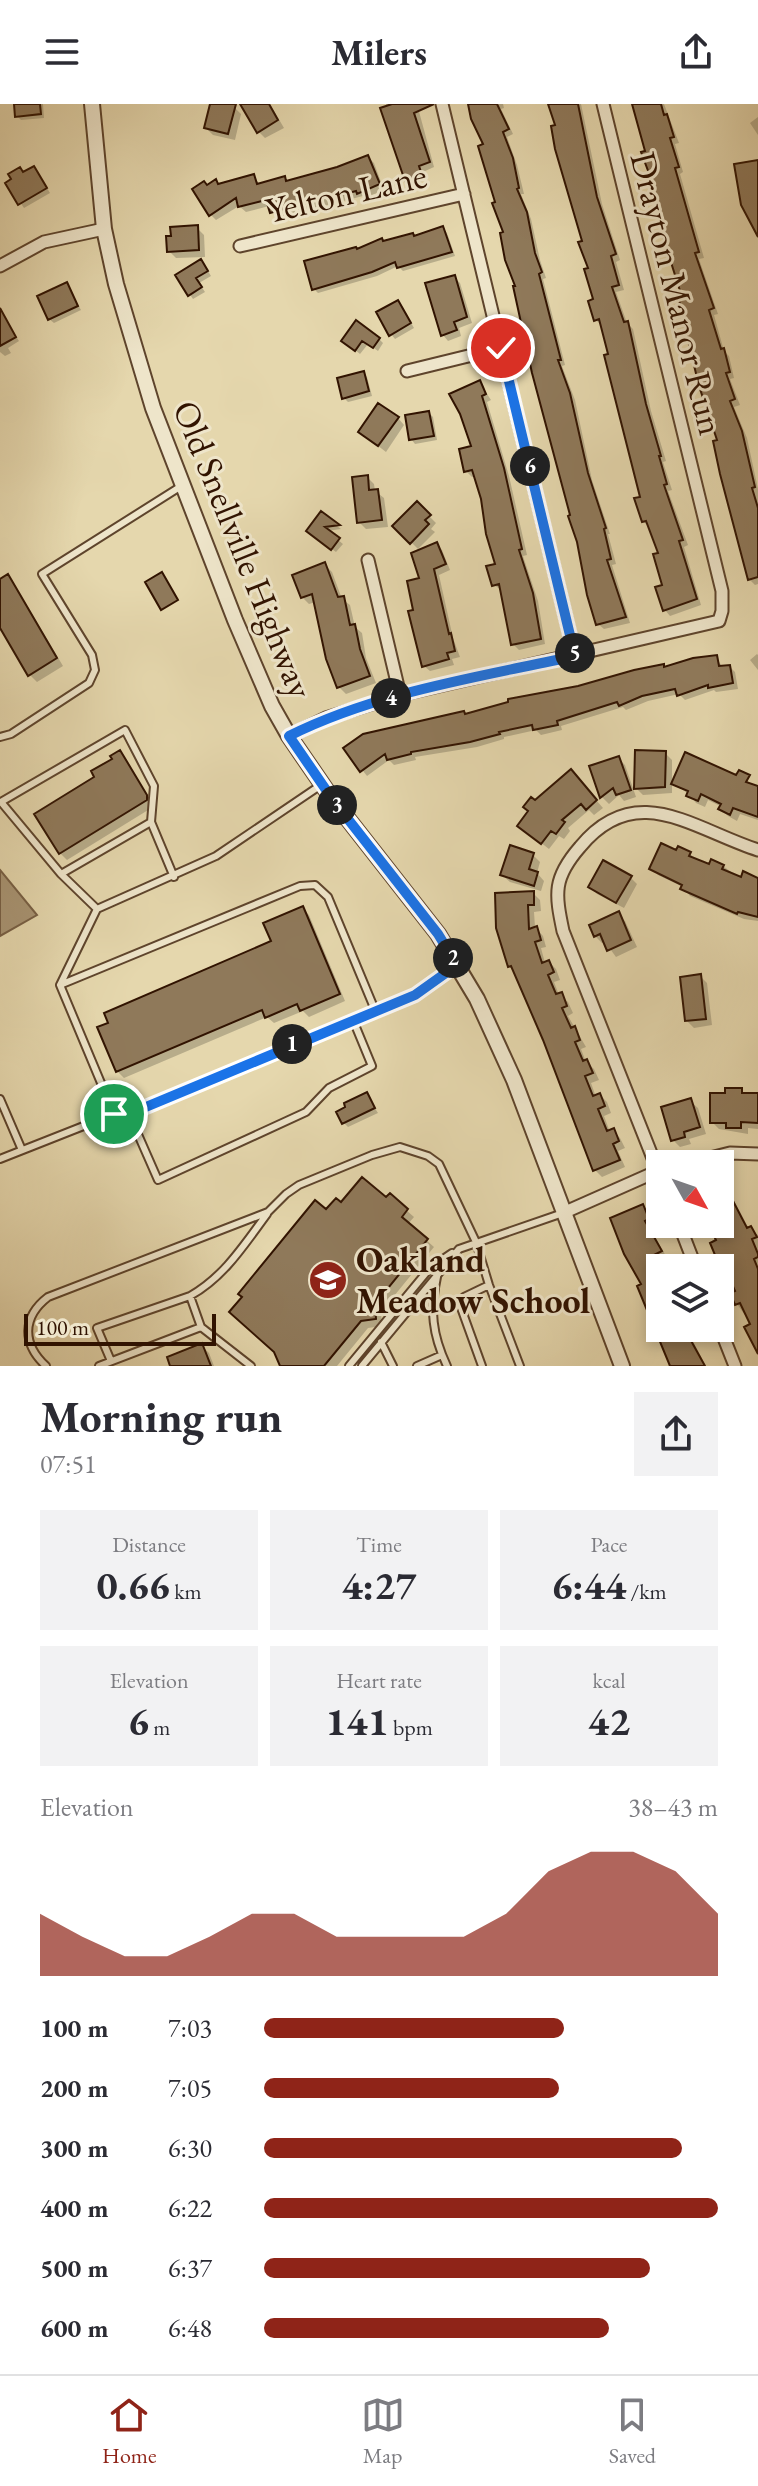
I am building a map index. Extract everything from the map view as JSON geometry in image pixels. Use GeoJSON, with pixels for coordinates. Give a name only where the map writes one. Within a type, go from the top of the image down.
{"type":"FeatureCollection","features":[{"type":"Feature","properties":{"kind":"street","name":"Old Snellville Highway"},"geometry":{"type":"LineString","coordinates":[[92,104],[104,229],[116,284],[153,408],[247,649],[272,706],[321,785],[438,934],[477,999],[514,1080],[622,1366]]}},
{"type":"Feature","properties":{"kind":"street"},"geometry":{"type":"LineString","coordinates":[[442,104],[575,656]]}},
{"type":"Feature","properties":{"kind":"street","name":"Drayton Manor Run"},"geometry":{"type":"LineString","coordinates":[[289,736],[326,718],[400,695],[704,627],[719,621],[722,591],[603,104]]}},
{"type":"Feature","properties":{"kind":"street","name":"Yelton Lane"},"geometry":{"type":"LineString","coordinates":[[240,246],[464,194]]}},
{"type":"Feature","properties":{"kind":"street"},"geometry":{"type":"LineString","coordinates":[[0,266],[44,242],[104,229]]}},
{"type":"Feature","properties":{"kind":"street"},"geometry":{"type":"LineString","coordinates":[[407,371],[501,348]]}},
{"type":"Feature","properties":{"kind":"street"},"geometry":{"type":"LineString","coordinates":[[368,560],[400,695]]}},
{"type":"Feature","properties":{"kind":"street"},"geometry":{"type":"LineString","coordinates":[[650,1150],[563,931],[556,896],[565,865],[587,839],[613,817],[647,811],[683,819],[758,850]]}},
{"type":"Feature","properties":{"kind":"street"},"geometry":{"type":"LineString","coordinates":[[734,1153],[758,1154]]}},
{"type":"Feature","properties":{"kind":"street"},"geometry":{"type":"LineString","coordinates":[[563,1213],[646,1178]]}},
{"type":"Feature","properties":{"kind":"street"},"geometry":{"type":"LineString","coordinates":[[726,1342],[735,1366]]}},
{"type":"Feature","properties":{"kind":"lane"},"geometry":{"type":"LineString","coordinates":[[0,737],[11,734],[89,683],[95,670],[92,655],[42,574],[183,485]]}},
{"type":"Feature","properties":{"kind":"lane"},"geometry":{"type":"LineString","coordinates":[[97,909],[61,874],[1,802],[125,730],[154,786],[151,822],[174,877]]}},
{"type":"Feature","properties":{"kind":"lane"},"geometry":{"type":"LineString","coordinates":[[114,1114],[60,985],[97,909],[216,856],[321,785]]}},
{"type":"Feature","properties":{"kind":"lane"},"geometry":{"type":"LineString","coordinates":[[61,874],[151,822]]}},
{"type":"Feature","properties":{"kind":"lane"},"geometry":{"type":"LineString","coordinates":[[60,985],[300,886],[315,885],[328,897],[375,1010]]}},
{"type":"Feature","properties":{"kind":"lane"},"geometry":{"type":"LineString","coordinates":[[0,1159],[114,1114],[129,1114],[415,995],[457,965]]}},
{"type":"Feature","properties":{"kind":"lane"},"geometry":{"type":"LineString","coordinates":[[129,1114],[158,1180],[306,1112],[329,1088],[372,1066],[353,1020]]}},
{"type":"Feature","properties":{"kind":"lane"},"geometry":{"type":"LineString","coordinates":[[0,1099],[22,1150]]}},
{"type":"Feature","properties":{"kind":"lane"},"geometry":{"type":"LineString","coordinates":[[111,1361],[97,1328],[190,1296],[218,1278],[268,1212],[286,1194],[299,1185],[400,1147],[416,1151],[439,1164],[476,1242],[520,1366]]}},
{"type":"Feature","properties":{"kind":"lane"},"geometry":{"type":"LineString","coordinates":[[46,1366],[33,1352],[28,1334],[29,1321],[37,1305],[48,1297],[268,1212]]}},
{"type":"Feature","properties":{"kind":"lane"},"geometry":{"type":"LineString","coordinates":[[349,1366],[430,1268],[459,1249],[563,1213]]}},
{"type":"Feature","properties":{"kind":"lane"},"geometry":{"type":"LineString","coordinates":[[362,1366],[459,1249]]}},
{"type":"Feature","properties":{"kind":"lane"},"geometry":{"type":"LineString","coordinates":[[438,1275],[431,1307],[447,1366]]}},
{"type":"Feature","properties":{"kind":"lane"},"geometry":{"type":"LineString","coordinates":[[482,1366],[460,1305],[464,1297],[489,1285]]}},
{"type":"Feature","properties":{"kind":"lane"},"geometry":{"type":"LineString","coordinates":[[190,1296],[201,1327],[251,1366]]}},
{"type":"Feature","properties":{"kind":"lane"},"geometry":{"type":"LineString","coordinates":[[99,1366],[201,1327]]}},
{"type":"Feature","properties":{"kind":"lane"},"geometry":{"type":"LineString","coordinates":[[381,1342],[393,1366]]}},
{"type":"Feature","properties":{"kind":"lane"},"geometry":{"type":"LineString","coordinates":[[417,1366],[442,1355]]}},
{"type":"Feature","properties":{"kind":"shaded area"},"geometry":{"type":"Polygon","coordinates":[[[0,870],[37,915],[0,936],[0,870]]]}},
{"type":"Feature","properties":{"kind":"building"},"geometry":{"type":"Polygon","coordinates":[[[14,104],[40,104],[41,114],[15,117],[14,104]]]}},
{"type":"Feature","properties":{"kind":"building"},"geometry":{"type":"Polygon","coordinates":[[[210,104],[236,104],[228,134],[204,128],[210,104]]]}},
{"type":"Feature","properties":{"kind":"building"},"geometry":{"type":"Polygon","coordinates":[[[240,104],[269,104],[278,120],[257,133],[240,104]]]}},
{"type":"Feature","properties":{"kind":"building"},"geometry":{"type":"Polygon","coordinates":[[[392,104],[434,104],[414,113],[430,162],[419,166],[422,175],[405,181],[380,108],[392,104]]]}},
{"type":"Feature","properties":{"kind":"building"},"geometry":{"type":"Polygon","coordinates":[[[468,104],[497,104],[509,129],[503,132],[513,158],[517,189],[527,212],[542,272],[539,274],[561,360],[558,360],[570,393],[588,473],[606,528],[611,559],[607,560],[626,617],[596,625],[532,373],[515,286],[505,260],[500,233],[503,232],[492,203],[495,202],[478,146],[483,144],[471,119],[468,104]]]}},
{"type":"Feature","properties":{"kind":"building"},"geometry":{"type":"Polygon","coordinates":[[[548,104],[578,104],[597,197],[616,254],[611,256],[619,285],[612,287],[624,322],[628,321],[661,456],[667,484],[664,485],[683,540],[679,541],[697,599],[663,611],[655,587],[662,585],[653,554],[658,553],[634,498],[640,497],[604,355],[608,354],[599,319],[594,321],[588,301],[593,299],[584,269],[588,268],[578,242],[582,241],[555,149],[551,126],[555,125],[548,104]]]}},
{"type":"Feature","properties":{"kind":"building"},"geometry":{"type":"Polygon","coordinates":[[[632,104],[661,104],[674,137],[670,138],[679,167],[675,168],[699,252],[695,253],[714,308],[709,310],[721,349],[724,348],[730,372],[726,373],[735,399],[730,401],[742,431],[755,487],[752,488],[758,508],[758,577],[748,580],[720,474],[713,441],[717,440],[699,386],[685,328],[688,327],[677,295],[681,294],[641,152],[645,151],[632,104]]]}},
{"type":"Feature","properties":{"kind":"building"},"geometry":{"type":"Polygon","coordinates":[[[368,155],[380,184],[357,194],[356,191],[328,197],[270,213],[266,200],[238,207],[236,198],[209,216],[192,189],[204,181],[207,185],[216,179],[218,184],[254,174],[257,184],[285,176],[286,181],[368,155]]]}},
{"type":"Feature","properties":{"kind":"building"},"geometry":{"type":"Polygon","coordinates":[[[758,160],[758,237],[741,205],[734,164],[758,160]]]}},
{"type":"Feature","properties":{"kind":"building"},"geometry":{"type":"Polygon","coordinates":[[[34,166],[47,188],[18,205],[5,183],[11,179],[8,174],[20,167],[23,172],[34,166]]]}},
{"type":"Feature","properties":{"kind":"building"},"geometry":{"type":"Polygon","coordinates":[[[198,225],[199,250],[167,252],[166,236],[171,236],[170,227],[198,225]]]}},
{"type":"Feature","properties":{"kind":"building"},"geometry":{"type":"Polygon","coordinates":[[[443,226],[452,252],[397,268],[395,262],[312,290],[304,261],[357,249],[382,238],[383,241],[413,233],[414,236],[443,226]]]}},
{"type":"Feature","properties":{"kind":"building"},"geometry":{"type":"Polygon","coordinates":[[[201,259],[208,271],[196,278],[202,287],[188,296],[175,275],[201,259]]]}},
{"type":"Feature","properties":{"kind":"building"},"geometry":{"type":"Polygon","coordinates":[[[455,275],[467,317],[454,322],[457,330],[441,336],[425,283],[455,275]]]}},
{"type":"Feature","properties":{"kind":"building"},"geometry":{"type":"Polygon","coordinates":[[[67,282],[78,306],[48,320],[37,296],[67,282]]]}},
{"type":"Feature","properties":{"kind":"building"},"geometry":{"type":"Polygon","coordinates":[[[398,300],[411,323],[389,336],[376,312],[398,300]]]}},
{"type":"Feature","properties":{"kind":"building"},"geometry":{"type":"Polygon","coordinates":[[[0,308],[16,337],[0,346],[0,308]]]}},
{"type":"Feature","properties":{"kind":"building"},"geometry":{"type":"Polygon","coordinates":[[[356,320],[380,338],[373,348],[362,341],[355,351],[341,341],[356,320]]]}},
{"type":"Feature","properties":{"kind":"building"},"geometry":{"type":"Polygon","coordinates":[[[364,371],[369,391],[342,399],[337,378],[364,371]]]}},
{"type":"Feature","properties":{"kind":"building"},"geometry":{"type":"Polygon","coordinates":[[[480,380],[504,468],[522,549],[519,550],[533,593],[541,639],[511,645],[499,584],[492,586],[486,566],[495,564],[486,534],[481,499],[472,470],[464,472],[459,449],[471,446],[449,394],[480,380]]]}},
{"type":"Feature","properties":{"kind":"building"},"geometry":{"type":"Polygon","coordinates":[[[378,403],[399,417],[378,446],[358,432],[378,403]]]}},
{"type":"Feature","properties":{"kind":"building"},"geometry":{"type":"Polygon","coordinates":[[[429,411],[434,436],[409,440],[405,415],[429,411]]]}},
{"type":"Feature","properties":{"kind":"building"},"geometry":{"type":"Polygon","coordinates":[[[368,475],[369,490],[378,489],[382,520],[357,523],[352,477],[368,475]]]}},
{"type":"Feature","properties":{"kind":"building"},"geometry":{"type":"Polygon","coordinates":[[[417,501],[431,515],[425,520],[429,524],[410,544],[392,526],[417,501]]]}},
{"type":"Feature","properties":{"kind":"building"},"geometry":{"type":"Polygon","coordinates":[[[321,511],[340,525],[325,527],[340,538],[331,550],[306,531],[321,511]]]}},
{"type":"Feature","properties":{"kind":"building"},"geometry":{"type":"Polygon","coordinates":[[[437,542],[446,564],[434,569],[455,651],[447,653],[449,659],[422,667],[408,611],[413,610],[407,581],[419,578],[411,553],[437,542]]]}},
{"type":"Feature","properties":{"kind":"building"},"geometry":{"type":"Polygon","coordinates":[[[325,562],[338,597],[344,596],[350,625],[355,624],[370,676],[337,688],[326,659],[312,594],[301,598],[292,575],[325,562]]]}},
{"type":"Feature","properties":{"kind":"building"},"geometry":{"type":"Polygon","coordinates":[[[162,572],[178,600],[161,610],[145,582],[162,572]]]}},
{"type":"Feature","properties":{"kind":"building"},"geometry":{"type":"Polygon","coordinates":[[[8,574],[57,658],[28,676],[0,628],[0,579],[8,574]]]}},
{"type":"Feature","properties":{"kind":"building"},"geometry":{"type":"Polygon","coordinates":[[[717,655],[719,666],[730,665],[733,683],[708,688],[708,685],[677,696],[675,689],[642,696],[619,706],[617,702],[557,721],[558,725],[533,730],[532,725],[387,760],[385,754],[360,772],[343,748],[363,734],[464,711],[465,714],[508,702],[508,699],[578,686],[634,670],[717,655]]]}},
{"type":"Feature","properties":{"kind":"building"},"geometry":{"type":"Polygon","coordinates":[[[120,750],[147,800],[59,854],[34,814],[94,777],[91,771],[112,759],[110,756],[120,750]]]}},
{"type":"Feature","properties":{"kind":"building"},"geometry":{"type":"Polygon","coordinates":[[[635,750],[666,751],[665,787],[634,789],[635,750]]]}},
{"type":"Feature","properties":{"kind":"building"},"geometry":{"type":"Polygon","coordinates":[[[685,752],[736,775],[739,770],[750,775],[746,782],[758,786],[758,817],[733,808],[730,815],[718,809],[721,804],[701,794],[698,801],[686,796],[688,791],[671,784],[685,752]]]}},
{"type":"Feature","properties":{"kind":"building"},"geometry":{"type":"Polygon","coordinates":[[[619,756],[631,790],[616,795],[613,788],[600,798],[589,766],[619,756]]]}},
{"type":"Feature","properties":{"kind":"building"},"geometry":{"type":"Polygon","coordinates":[[[571,769],[597,800],[586,810],[581,804],[562,820],[565,822],[556,834],[551,831],[541,844],[517,826],[528,811],[523,807],[531,797],[535,800],[571,769]]]}},
{"type":"Feature","properties":{"kind":"building"},"geometry":{"type":"Polygon","coordinates":[[[661,843],[676,850],[678,846],[691,852],[689,856],[709,864],[711,859],[724,865],[722,869],[741,877],[743,871],[758,878],[758,917],[737,914],[680,889],[682,885],[649,869],[661,843]]]}},
{"type":"Feature","properties":{"kind":"building"},"geometry":{"type":"Polygon","coordinates":[[[510,845],[534,853],[529,869],[538,872],[534,886],[500,875],[510,845]]]}},
{"type":"Feature","properties":{"kind":"building"},"geometry":{"type":"Polygon","coordinates":[[[603,860],[632,876],[616,903],[588,887],[603,860]]]}},
{"type":"Feature","properties":{"kind":"building"},"geometry":{"type":"Polygon","coordinates":[[[534,891],[534,905],[528,905],[529,929],[537,926],[541,940],[535,942],[542,963],[549,960],[554,972],[548,975],[556,994],[562,992],[567,1006],[562,1008],[571,1028],[575,1026],[580,1040],[575,1042],[583,1061],[587,1059],[593,1073],[585,1076],[593,1096],[600,1093],[605,1106],[598,1109],[607,1131],[614,1128],[619,1141],[613,1144],[620,1160],[593,1171],[543,1040],[511,966],[508,967],[496,928],[495,893],[534,891]]]}},
{"type":"Feature","properties":{"kind":"building"},"geometry":{"type":"Polygon","coordinates":[[[303,906],[340,994],[300,1011],[297,1004],[265,1018],[262,1010],[116,1072],[97,1027],[108,1023],[104,1013],[271,941],[263,923],[303,906]]]}},
{"type":"Feature","properties":{"kind":"building"},"geometry":{"type":"Polygon","coordinates":[[[619,911],[631,940],[607,951],[600,934],[594,937],[589,925],[619,911]]]}},
{"type":"Feature","properties":{"kind":"building"},"geometry":{"type":"Polygon","coordinates":[[[701,974],[706,1019],[685,1021],[680,977],[701,974]]]}},
{"type":"Feature","properties":{"kind":"building"},"geometry":{"type":"Polygon","coordinates":[[[725,1088],[742,1088],[742,1093],[758,1093],[758,1123],[741,1122],[741,1128],[726,1128],[726,1123],[710,1123],[710,1093],[725,1093],[725,1088]]]}},
{"type":"Feature","properties":{"kind":"building"},"geometry":{"type":"Polygon","coordinates":[[[367,1092],[375,1108],[342,1124],[336,1112],[345,1107],[344,1103],[367,1092]]]}},
{"type":"Feature","properties":{"kind":"building"},"geometry":{"type":"Polygon","coordinates":[[[691,1098],[700,1127],[684,1132],[685,1137],[671,1141],[661,1107],[691,1098]]]}},
{"type":"Feature","properties":{"kind":"building"},"geometry":{"type":"Polygon","coordinates":[[[362,1177],[386,1197],[390,1193],[408,1209],[402,1217],[428,1239],[375,1304],[376,1319],[361,1321],[324,1366],[280,1366],[274,1352],[229,1312],[242,1297],[238,1294],[315,1200],[326,1209],[336,1198],[341,1202],[362,1177]]]}},
{"type":"Feature","properties":{"kind":"building"},"geometry":{"type":"Polygon","coordinates":[[[734,1203],[747,1228],[751,1226],[757,1237],[752,1239],[758,1254],[754,1259],[758,1269],[758,1354],[744,1327],[750,1324],[740,1303],[734,1303],[734,1254],[715,1254],[710,1243],[734,1238],[734,1203]]]}},
{"type":"Feature","properties":{"kind":"building"},"geometry":{"type":"Polygon","coordinates":[[[643,1204],[646,1238],[655,1238],[662,1251],[646,1254],[646,1308],[637,1286],[641,1284],[624,1254],[610,1218],[643,1204]]]}},
{"type":"Feature","properties":{"kind":"building"},"geometry":{"type":"Polygon","coordinates":[[[660,1342],[692,1342],[705,1366],[670,1366],[660,1342]]]}},
{"type":"Feature","properties":{"kind":"building"},"geometry":{"type":"Polygon","coordinates":[[[202,1343],[211,1366],[170,1366],[167,1357],[202,1343]]]}},
{"type":"Feature","properties":{"kind":"place","name":"Oakland Meadow School"},"geometry":{"type":"Point","coordinates":[328,1280]}},
{"type":"Feature","properties":{"kind":"route"},"geometry":{"type":"LineString","coordinates":[[114,1114],[129,1114],[415,995],[457,965],[438,934],[333,800],[289,736],[326,718],[400,695],[575,656],[501,348]]}}]}
